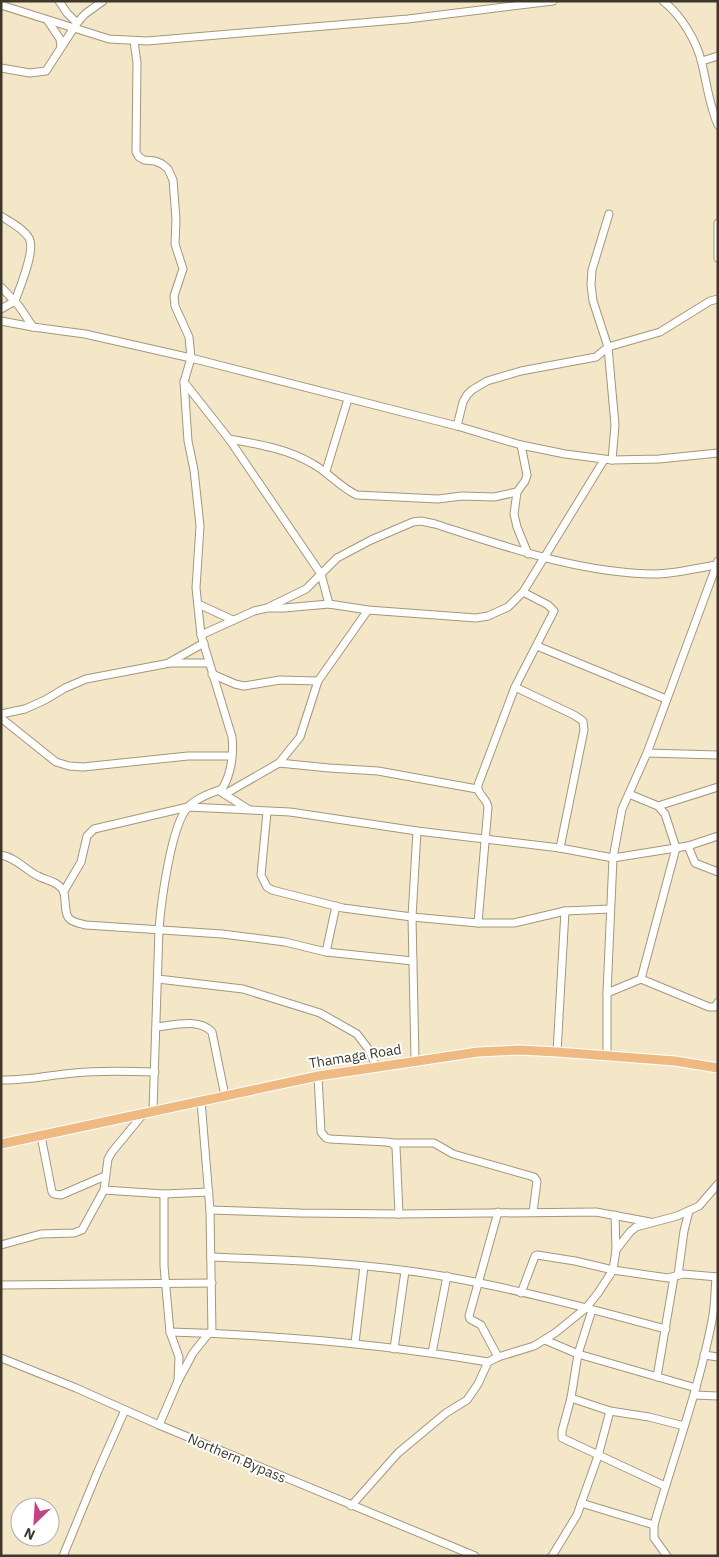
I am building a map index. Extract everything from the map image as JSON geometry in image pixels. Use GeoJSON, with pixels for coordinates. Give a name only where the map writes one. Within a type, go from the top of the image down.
{"type":"FeatureCollection","features":[{"type":"Feature","properties":{"kind":"main road","name":"Thamaga Road"},"geometry":{"type":"LineString","coordinates":[[1,1144],[318,1076],[478,1052],[519,1050],[557,1052],[675,1061],[718,1068]]}},
{"type":"Feature","properties":{"kind":"street"},"geometry":{"type":"LineString","coordinates":[[59,1],[76,26]]}},
{"type":"Feature","properties":{"kind":"street"},"geometry":{"type":"LineString","coordinates":[[1,68],[30,73],[46,72],[61,47],[85,14],[103,1]]}},
{"type":"Feature","properties":{"kind":"street"},"geometry":{"type":"LineString","coordinates":[[3,6],[47,20],[76,26],[109,39],[134,41],[408,19],[553,1]]}},
{"type":"Feature","properties":{"kind":"street"},"geometry":{"type":"LineString","coordinates":[[663,1],[671,4],[691,37],[702,61],[710,101],[718,125]]}},
{"type":"Feature","properties":{"kind":"street"},"geometry":{"type":"LineString","coordinates":[[47,20],[60,39],[61,47]]}},
{"type":"Feature","properties":{"kind":"street"},"geometry":{"type":"LineString","coordinates":[[134,41],[137,64],[136,152],[138,157],[144,160],[155,161],[168,169],[172,180],[176,219],[175,244],[183,269],[174,296],[175,306],[189,337],[191,358],[184,382],[190,454],[194,470],[200,526],[196,588],[201,635],[232,738],[232,756],[222,792]]}},
{"type":"Feature","properties":{"kind":"street"},"geometry":{"type":"LineString","coordinates":[[702,61],[718,56]]}},
{"type":"Feature","properties":{"kind":"street"},"geometry":{"type":"LineString","coordinates":[[609,214],[592,270],[591,285],[593,301],[608,347],[615,425],[612,460]]}},
{"type":"Feature","properties":{"kind":"street"},"geometry":{"type":"LineString","coordinates":[[1,216],[19,228],[29,238],[31,250],[16,301],[1,309]]}},
{"type":"Feature","properties":{"kind":"street"},"geometry":{"type":"LineString","coordinates":[[718,223],[718,258]]}},
{"type":"Feature","properties":{"kind":"street"},"geometry":{"type":"LineString","coordinates":[[1,287],[16,301],[33,327]]}},
{"type":"Feature","properties":{"kind":"street"},"geometry":{"type":"LineString","coordinates":[[457,426],[466,395],[488,381],[521,370],[594,358],[608,347],[660,332],[710,301],[718,299]]}},
{"type":"Feature","properties":{"kind":"street"},"geometry":{"type":"LineString","coordinates":[[1,321],[85,334],[191,358],[457,426],[522,445],[604,460],[659,459],[718,453]]}},
{"type":"Feature","properties":{"kind":"street"},"geometry":{"type":"LineString","coordinates":[[184,382],[229,439],[321,574],[329,604]]}},
{"type":"Feature","properties":{"kind":"street"},"geometry":{"type":"LineString","coordinates":[[326,471],[348,399]]}},
{"type":"Feature","properties":{"kind":"street"},"geometry":{"type":"LineString","coordinates":[[229,439],[262,445],[294,454],[326,471],[357,495],[438,499],[462,496],[494,497],[517,492]]}},
{"type":"Feature","properties":{"kind":"street"},"geometry":{"type":"LineString","coordinates":[[522,445],[526,475],[525,481],[517,492],[514,514],[528,554]]}},
{"type":"Feature","properties":{"kind":"street"},"geometry":{"type":"LineString","coordinates":[[201,635],[254,611],[267,608],[329,604],[368,610],[476,618],[488,616],[508,607],[523,592],[604,460]]}},
{"type":"Feature","properties":{"kind":"street"},"geometry":{"type":"LineString","coordinates":[[267,608],[306,588],[337,558],[371,540],[413,522],[421,521],[543,559],[605,570],[656,574],[717,563],[714,580],[666,700],[647,754],[622,809],[613,858],[607,993],[607,1056]]}},
{"type":"Feature","properties":{"kind":"street"},"geometry":{"type":"LineString","coordinates":[[477,789],[515,687],[554,612],[548,605],[523,592]]}},
{"type":"Feature","properties":{"kind":"street"},"geometry":{"type":"LineString","coordinates":[[198,604],[233,620]]}},
{"type":"Feature","properties":{"kind":"street"},"geometry":{"type":"LineString","coordinates":[[1,1245],[41,1234],[74,1233],[82,1230],[104,1190],[108,1159],[112,1152],[149,1112],[155,1072],[160,909],[174,837],[183,814],[196,800],[222,792],[279,763],[300,737],[318,681],[368,610]]}},
{"type":"Feature","properties":{"kind":"street"},"geometry":{"type":"LineString","coordinates":[[170,663],[204,643]]}},
{"type":"Feature","properties":{"kind":"street"},"geometry":{"type":"LineString","coordinates":[[536,646],[666,700]]}},
{"type":"Feature","properties":{"kind":"street"},"geometry":{"type":"LineString","coordinates":[[1,716],[25,709],[86,678],[170,663],[208,663]]}},
{"type":"Feature","properties":{"kind":"street"},"geometry":{"type":"LineString","coordinates":[[212,674],[244,686],[280,680],[318,681]]}},
{"type":"Feature","properties":{"kind":"street"},"geometry":{"type":"LineString","coordinates":[[515,687],[583,721],[584,730],[560,848]]}},
{"type":"Feature","properties":{"kind":"street"},"geometry":{"type":"LineString","coordinates":[[1,716],[56,762],[70,766],[83,767],[188,756],[232,756]]}},
{"type":"Feature","properties":{"kind":"street"},"geometry":{"type":"LineString","coordinates":[[647,754],[718,755]]}},
{"type":"Feature","properties":{"kind":"street"},"geometry":{"type":"LineString","coordinates":[[279,763],[404,774],[477,789],[487,802],[488,813],[484,839],[478,923]]}},
{"type":"Feature","properties":{"kind":"street"},"geometry":{"type":"LineString","coordinates":[[658,806],[718,787]]}},
{"type":"Feature","properties":{"kind":"street"},"geometry":{"type":"LineString","coordinates":[[222,792],[248,809]]}},
{"type":"Feature","properties":{"kind":"street"},"geometry":{"type":"LineString","coordinates":[[629,794],[658,806],[665,814],[676,848],[641,979]]}},
{"type":"Feature","properties":{"kind":"street"},"geometry":{"type":"LineString","coordinates":[[413,961],[326,952],[285,942],[222,934],[86,925],[68,919],[64,890],[81,862],[87,836],[94,829],[188,807],[290,812],[417,831],[560,848],[613,858],[688,846],[718,836]]}},
{"type":"Feature","properties":{"kind":"street"},"geometry":{"type":"LineString","coordinates":[[267,812],[260,875],[263,882],[272,890],[336,906],[412,917],[478,923],[514,923],[565,911],[610,909]]}},
{"type":"Feature","properties":{"kind":"street"},"geometry":{"type":"LineString","coordinates":[[415,1060],[412,917],[417,831]]}},
{"type":"Feature","properties":{"kind":"street"},"geometry":{"type":"LineString","coordinates":[[688,846],[695,862],[718,872]]}},
{"type":"Feature","properties":{"kind":"street"},"geometry":{"type":"LineString","coordinates":[[1,855],[10,857],[37,876],[60,886],[64,890]]}},
{"type":"Feature","properties":{"kind":"street"},"geometry":{"type":"LineString","coordinates":[[326,952],[336,906]]}},
{"type":"Feature","properties":{"kind":"street"},"geometry":{"type":"LineString","coordinates":[[557,1052],[565,911]]}},
{"type":"Feature","properties":{"kind":"street"},"geometry":{"type":"LineString","coordinates":[[158,979],[243,990],[320,1013],[357,1034],[369,1050],[376,1066]]}},
{"type":"Feature","properties":{"kind":"street"},"geometry":{"type":"LineString","coordinates":[[607,993],[641,979],[709,1007],[715,1007],[718,1002]]}},
{"type":"Feature","properties":{"kind":"street"},"geometry":{"type":"LineString","coordinates":[[157,1026],[197,1024],[205,1025],[209,1028],[212,1032],[226,1096]]}},
{"type":"Feature","properties":{"kind":"street"},"geometry":{"type":"LineString","coordinates":[[1,1080],[33,1079],[114,1070],[155,1072]]}},
{"type":"Feature","properties":{"kind":"street"},"geometry":{"type":"LineString","coordinates":[[318,1076],[321,1132],[326,1138],[392,1143],[434,1143],[453,1154],[534,1177],[537,1181],[533,1212]]}},
{"type":"Feature","properties":{"kind":"street"},"geometry":{"type":"LineString","coordinates":[[159,1425],[178,1381],[193,1354],[210,1333],[212,1284],[210,1210],[201,1101]]}},
{"type":"Feature","properties":{"kind":"street"},"geometry":{"type":"LineString","coordinates":[[41,1136],[52,1192],[54,1194],[61,1195],[105,1176]]}},
{"type":"Feature","properties":{"kind":"street"},"geometry":{"type":"LineString","coordinates":[[392,1143],[396,1151],[399,1214]]}},
{"type":"Feature","properties":{"kind":"street"},"geometry":{"type":"LineString","coordinates":[[616,1250],[636,1227],[689,1211],[699,1206],[718,1184]]}},
{"type":"Feature","properties":{"kind":"street"},"geometry":{"type":"LineString","coordinates":[[104,1190],[164,1194],[209,1192]]}},
{"type":"Feature","properties":{"kind":"street"},"geometry":{"type":"LineString","coordinates":[[164,1194],[164,1266],[170,1332],[179,1357],[178,1381]]}},
{"type":"Feature","properties":{"kind":"street"},"geometry":{"type":"LineString","coordinates":[[210,1210],[399,1214],[596,1212],[653,1223]]}},
{"type":"Feature","properties":{"kind":"street"},"geometry":{"type":"LineString","coordinates":[[657,1376],[689,1211]]}},
{"type":"Feature","properties":{"kind":"street"},"geometry":{"type":"LineString","coordinates":[[498,1212],[470,1317],[481,1325],[498,1357]]}},
{"type":"Feature","properties":{"kind":"street"},"geometry":{"type":"LineString","coordinates":[[615,1215],[616,1250],[614,1270],[589,1309],[578,1354],[572,1398],[562,1430],[562,1438],[665,1486]]}},
{"type":"Feature","properties":{"kind":"street"},"geometry":{"type":"LineString","coordinates":[[521,1293],[537,1255],[668,1278],[683,1274],[717,1277],[713,1313],[695,1392],[654,1524],[654,1538],[667,1556]]}},
{"type":"Feature","properties":{"kind":"street"},"geometry":{"type":"LineString","coordinates":[[211,1257],[302,1260],[447,1276],[666,1329]]}},
{"type":"Feature","properties":{"kind":"street"},"geometry":{"type":"LineString","coordinates":[[355,1343],[364,1266]]}},
{"type":"Feature","properties":{"kind":"street"},"geometry":{"type":"LineString","coordinates":[[394,1349],[404,1271]]}},
{"type":"Feature","properties":{"kind":"street"},"geometry":{"type":"LineString","coordinates":[[432,1353],[447,1276]]}},
{"type":"Feature","properties":{"kind":"street"},"geometry":{"type":"LineString","coordinates":[[1,1285],[212,1284]]}},
{"type":"Feature","properties":{"kind":"street"},"geometry":{"type":"LineString","coordinates":[[170,1332],[280,1336],[355,1343],[488,1362],[534,1346],[589,1309]]}},
{"type":"Feature","properties":{"kind":"street"},"geometry":{"type":"LineString","coordinates":[[545,1340],[578,1354],[657,1376],[695,1392],[718,1396]]}},
{"type":"Feature","properties":{"kind":"street"},"geometry":{"type":"LineString","coordinates":[[704,1355],[718,1357]]}},
{"type":"Feature","properties":{"kind":"street","name":"Northern Bypass"},"geometry":{"type":"LineString","coordinates":[[1,1358],[76,1388],[351,1506],[475,1556]]}},
{"type":"Feature","properties":{"kind":"street"},"geometry":{"type":"LineString","coordinates":[[351,1506],[398,1453],[446,1413],[467,1400],[478,1384],[488,1362]]}},
{"type":"Feature","properties":{"kind":"street"},"geometry":{"type":"LineString","coordinates":[[572,1398],[610,1411],[684,1426]]}},
{"type":"Feature","properties":{"kind":"street"},"geometry":{"type":"LineString","coordinates":[[63,1556],[125,1410]]}},
{"type":"Feature","properties":{"kind":"street"},"geometry":{"type":"LineString","coordinates":[[552,1556],[574,1520],[581,1503],[598,1456],[610,1411]]}},
{"type":"Feature","properties":{"kind":"street"},"geometry":{"type":"LineString","coordinates":[[581,1503],[654,1524]]}}]}
